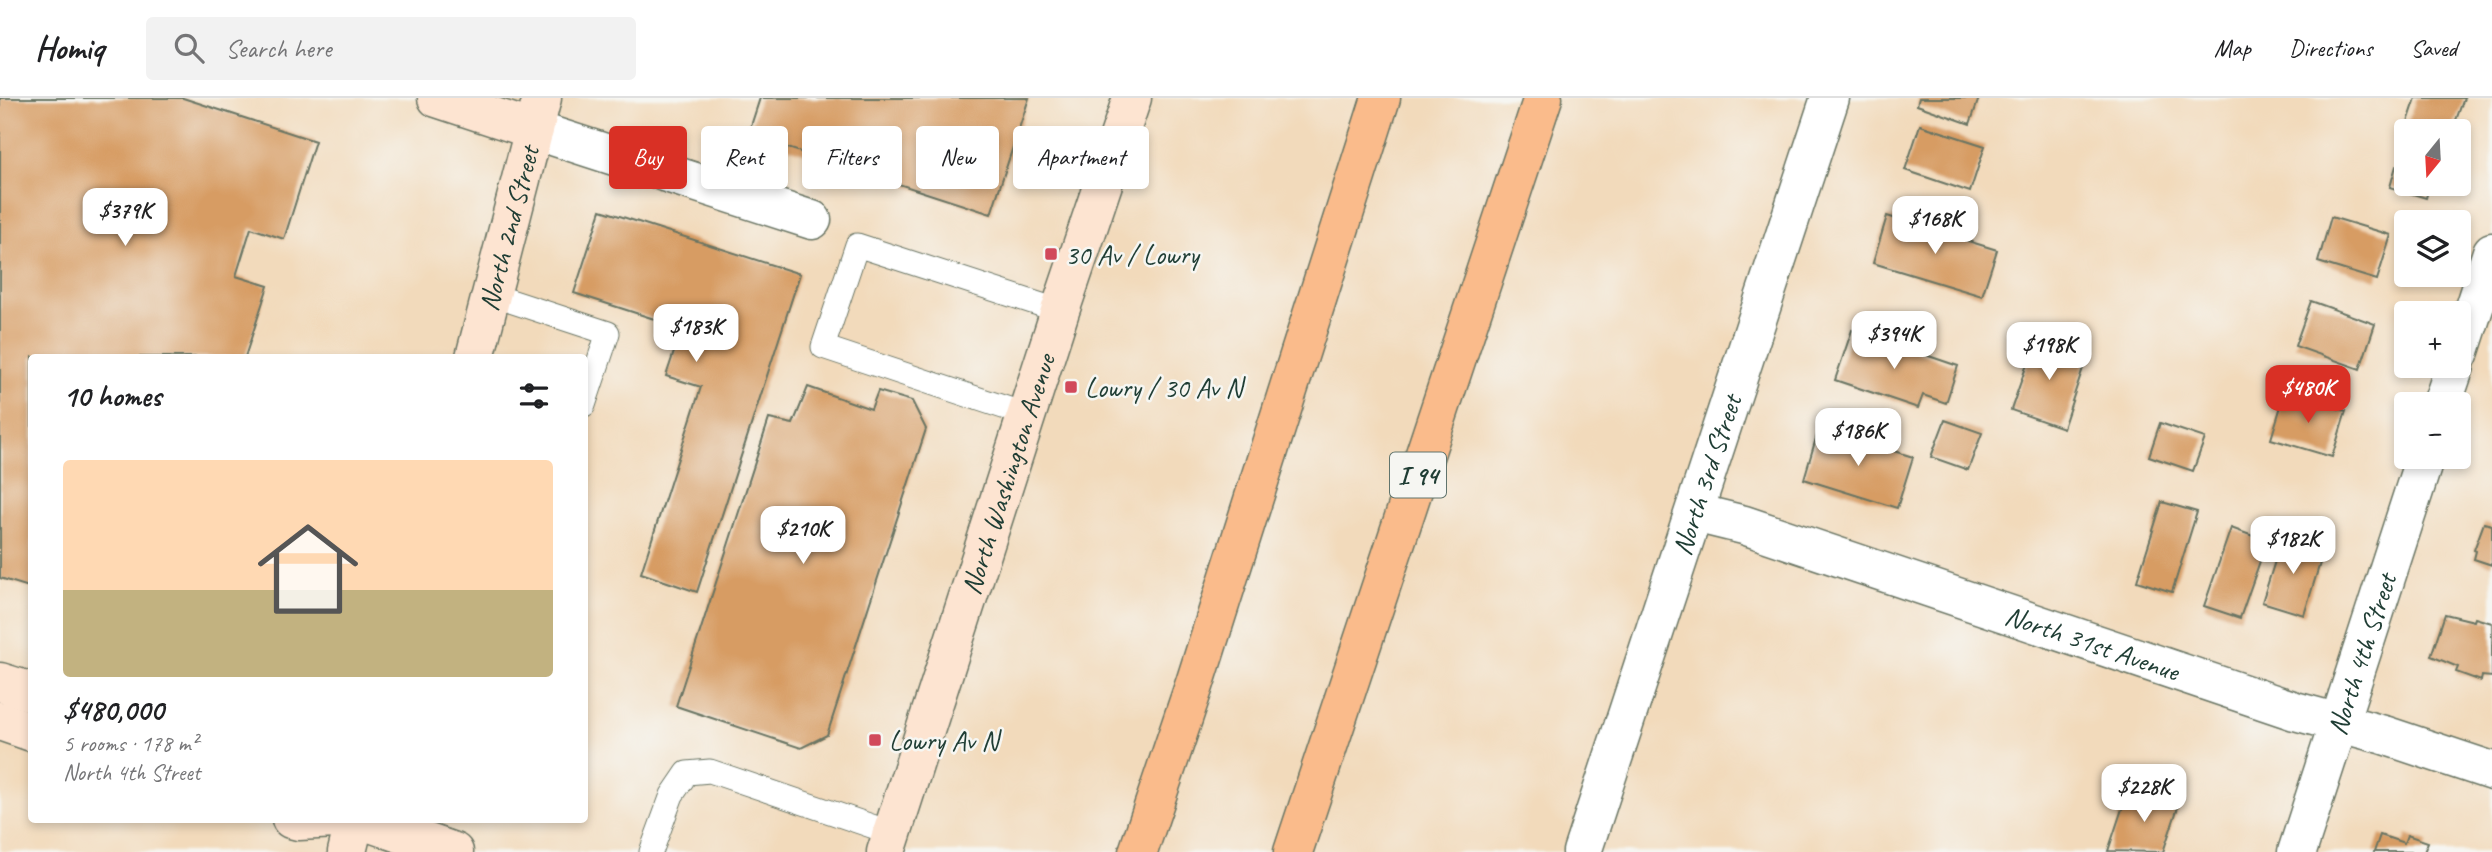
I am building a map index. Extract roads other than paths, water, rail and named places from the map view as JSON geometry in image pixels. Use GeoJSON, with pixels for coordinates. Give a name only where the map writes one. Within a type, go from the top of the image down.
{"type":"FeatureCollection","features":[{"type":"Feature","properties":{"kind":"highway"},"geometry":{"type":"LineString","coordinates":[[1138,852],[1195,683],[1381,98]]}},
{"type":"Feature","properties":{"kind":"highway","name":"I 94"},"geometry":{"type":"LineString","coordinates":[[1293,852],[1543,98]]}},
{"type":"Feature","properties":{"kind":"street"},"geometry":{"type":"LineString","coordinates":[[437,98],[538,114],[812,220]]}},
{"type":"Feature","properties":{"kind":"street","name":"North Washington Avenue"},"geometry":{"type":"LineString","coordinates":[[889,843],[1132,98]]}},
{"type":"Feature","properties":{"kind":"street","name":"North 3rd Street"},"geometry":{"type":"LineString","coordinates":[[1582,852],[1830,98]]}},
{"type":"Feature","properties":{"kind":"street","name":"North 2nd Street"},"geometry":{"type":"LineString","coordinates":[[476,354],[538,114]]}},
{"type":"Feature","properties":{"kind":"street"},"geometry":{"type":"LineString","coordinates":[[2471,317],[2492,252]]}},
{"type":"Feature","properties":{"kind":"street","name":"North 4th Street"},"geometry":{"type":"LineString","coordinates":[[2297,852],[2421,469]]}},
{"type":"Feature","properties":{"kind":"street","name":"North 31st Avenue"},"geometry":{"type":"LineString","coordinates":[[1695,513],[1744,525],[2295,711],[2339,722],[2492,771]]}},
{"type":"Feature","properties":{"kind":"street"},"geometry":{"type":"LineString","coordinates":[[0,682],[28,691]]}},
{"type":"Feature","properties":{"kind":"street"},"geometry":{"type":"LineString","coordinates":[[0,722],[28,731]]}},
{"type":"Feature","properties":{"kind":"street"},"geometry":{"type":"LineString","coordinates":[[347,852],[356,823]]}},
{"type":"Feature","properties":{"kind":"street"},"geometry":{"type":"LineString","coordinates":[[369,823],[454,852]]}},
{"type":"Feature","properties":{"kind":"lane"},"geometry":{"type":"LineString","coordinates":[[1027,415],[823,347],[857,245],[1060,312]]}},
{"type":"Feature","properties":{"kind":"lane"},"geometry":{"type":"LineString","coordinates":[[492,295],[608,333],[588,393]]}},
{"type":"Feature","properties":{"kind":"lane"},"geometry":{"type":"LineString","coordinates":[[651,852],[671,795],[687,773],[710,771],[889,843]]}},
{"type":"Feature","properties":{"kind":"place","name":"30 Av / Lowry"},"geometry":{"type":"Point","coordinates":[1051,254]}},
{"type":"Feature","properties":{"kind":"place","name":"Lowry / 30 Av N"},"geometry":{"type":"Point","coordinates":[1071,387]}},
{"type":"Feature","properties":{"kind":"place","name":"Lowry Av N"},"geometry":{"type":"Point","coordinates":[875,740]}}]}
